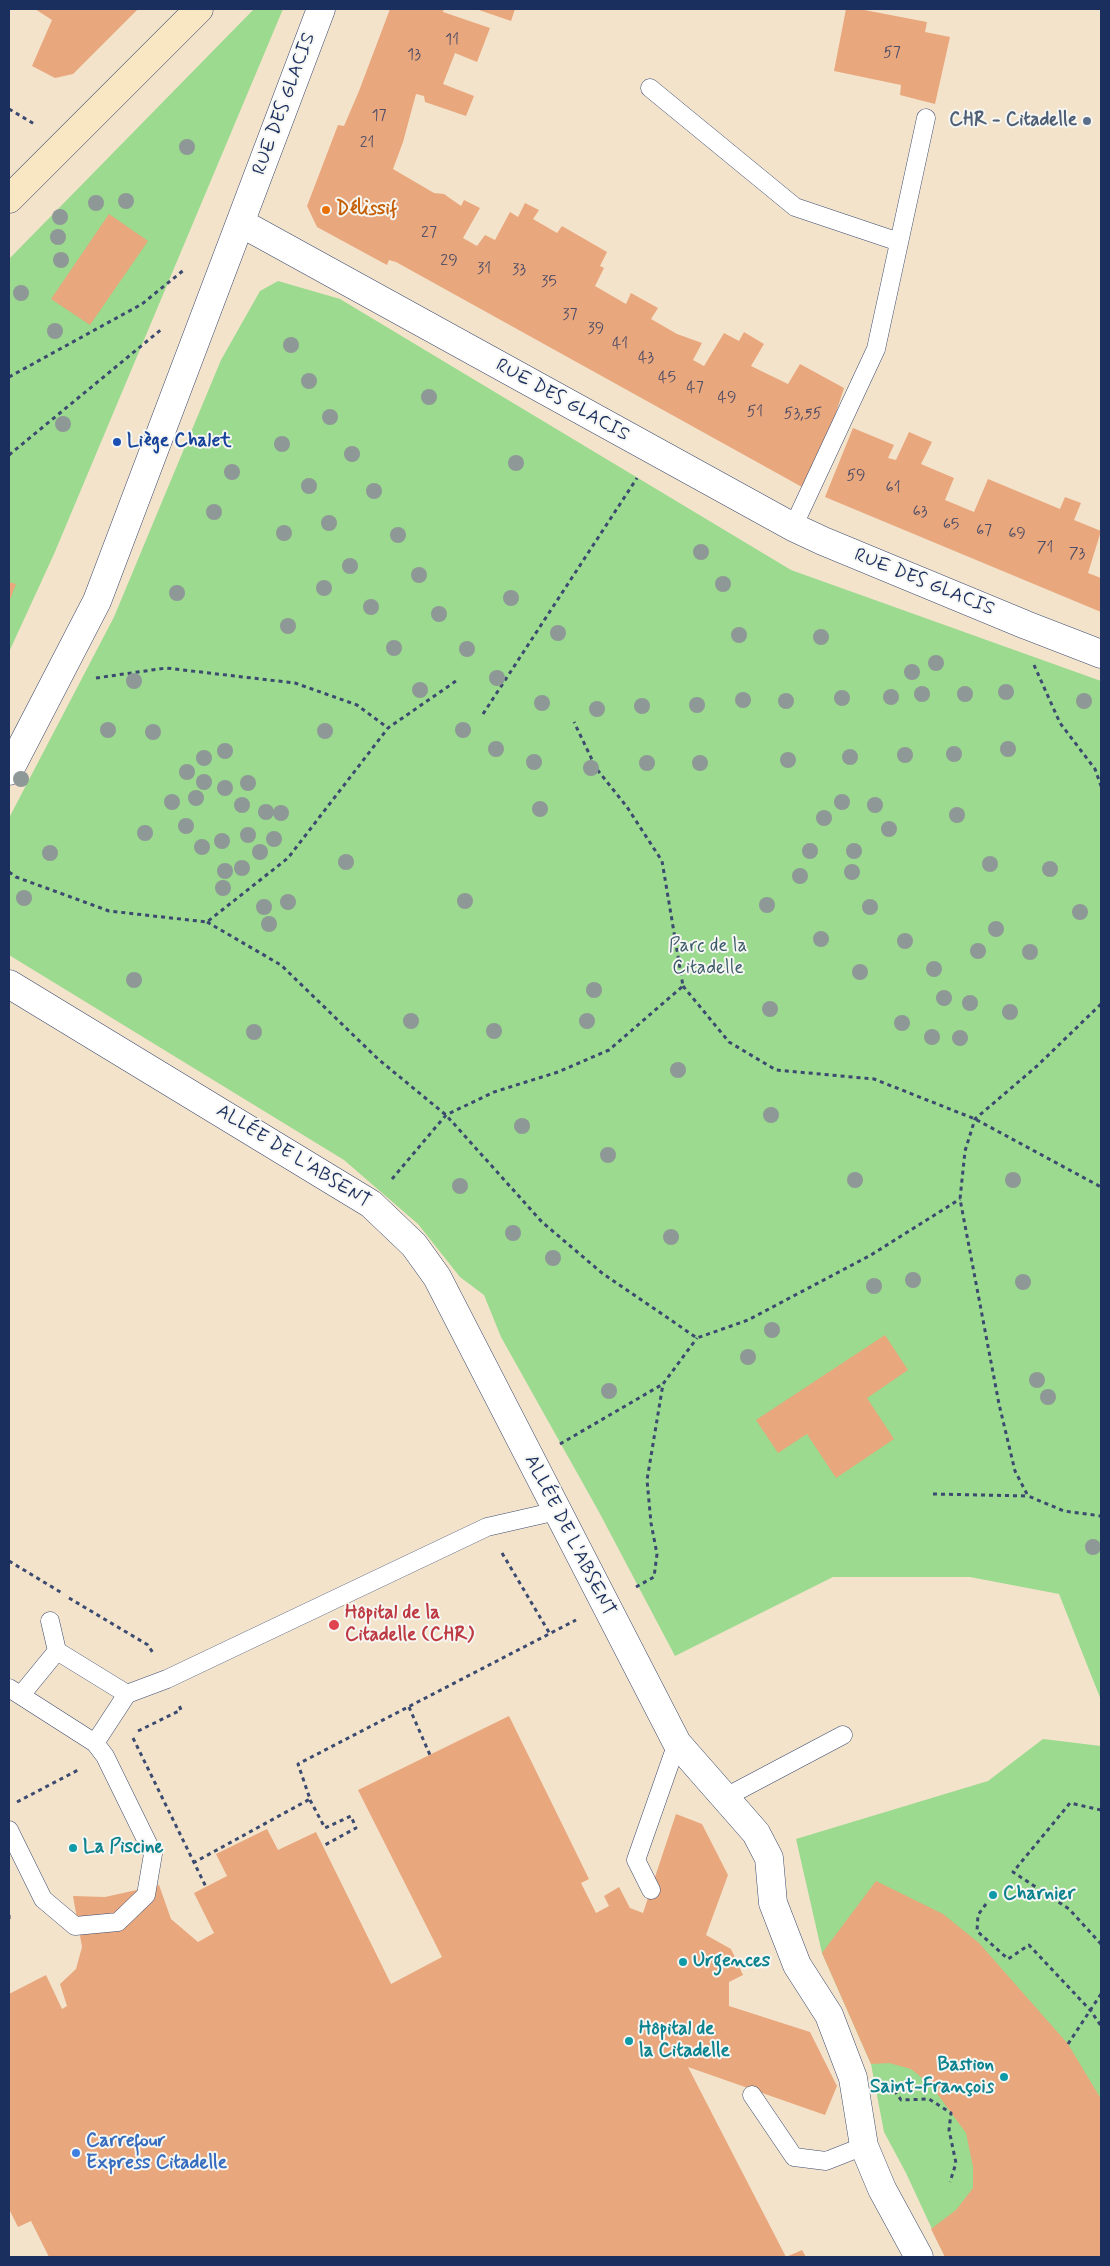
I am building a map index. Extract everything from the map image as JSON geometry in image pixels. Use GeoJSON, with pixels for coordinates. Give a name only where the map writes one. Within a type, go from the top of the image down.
{"type":"FeatureCollection","features":[{"type":"Feature","properties":{"kind":"street"},"geometry":{"type":"LineString","coordinates":[[9,198],[199,9]]}},
{"type":"Feature","properties":{"kind":"street","name":"RUE DES GLACIS"},"geometry":{"type":"LineString","coordinates":[[321,9],[241,223],[793,527],[1026,625],[1101,654]]}},
{"type":"Feature","properties":{"kind":"street"},"geometry":{"type":"LineString","coordinates":[[9,771],[52,684],[97,601],[241,223]]}},
{"type":"Feature","properties":{"kind":"street","name":"ALLÉE DE L'ABSENT"},"geometry":{"type":"LineString","coordinates":[[9,984],[371,1204],[414,1245],[437,1277],[604,1605],[677,1743],[756,1833],[769,1858],[773,1903],[797,1965],[829,2015],[853,2078],[864,2146],[882,2189],[919,2257]]}},
{"type":"Feature","properties":{"kind":"lane"},"geometry":{"type":"LineString","coordinates":[[650,88],[724,151],[795,207],[899,242]]}},
{"type":"Feature","properties":{"kind":"lane"},"geometry":{"type":"LineString","coordinates":[[793,527],[876,349],[926,118]]}},
{"type":"Feature","properties":{"kind":"lane"},"geometry":{"type":"LineString","coordinates":[[100,1750],[127,1694],[167,1679],[487,1527],[557,1511]]}},
{"type":"Feature","properties":{"kind":"lane"},"geometry":{"type":"LineString","coordinates":[[50,1621],[57,1652],[127,1694]]}},
{"type":"Feature","properties":{"kind":"lane"},"geometry":{"type":"LineString","coordinates":[[9,1830],[43,1899],[75,1926],[118,1922],[146,1896],[153,1854],[100,1750],[15,1691],[57,1652]]}},
{"type":"Feature","properties":{"kind":"lane"},"geometry":{"type":"LineString","coordinates":[[724,1798],[843,1735]]}},
{"type":"Feature","properties":{"kind":"lane"},"geometry":{"type":"LineString","coordinates":[[651,1890],[636,1860],[677,1743]]}},
{"type":"Feature","properties":{"kind":"lane"},"geometry":{"type":"LineString","coordinates":[[752,2095],[794,2157],[826,2161],[864,2146]]}},
{"type":"Feature","properties":{"kind":"path"},"geometry":{"type":"LineString","coordinates":[[9,376],[142,304],[188,266]]}},
{"type":"Feature","properties":{"kind":"path"},"geometry":{"type":"LineString","coordinates":[[9,455],[170,322]]}},
{"type":"Feature","properties":{"kind":"path"},"geometry":{"type":"LineString","coordinates":[[482,714],[654,452]]}},
{"type":"Feature","properties":{"kind":"path"},"geometry":{"type":"LineString","coordinates":[[1026,625],[1023,642],[1060,723],[1095,769],[1101,786]]}},
{"type":"Feature","properties":{"kind":"path"},"geometry":{"type":"LineString","coordinates":[[52,684],[166,668],[296,683],[357,705],[388,728]]}},
{"type":"Feature","properties":{"kind":"path"},"geometry":{"type":"LineString","coordinates":[[207,922],[288,858],[388,728],[456,681]]}},
{"type":"Feature","properties":{"kind":"path"},"geometry":{"type":"LineString","coordinates":[[574,722],[596,768],[627,807],[662,861],[683,986],[729,1042],[776,1070],[874,1079],[975,1119],[1101,1187]]}},
{"type":"Feature","properties":{"kind":"path"},"geometry":{"type":"LineString","coordinates":[[9,872],[16,877],[109,911],[207,922],[281,965],[378,1059],[446,1115],[542,1222],[602,1273],[697,1338]]}},
{"type":"Feature","properties":{"kind":"path"},"geometry":{"type":"LineString","coordinates":[[371,1204],[446,1115],[494,1092],[558,1072],[609,1050],[683,986]]}},
{"type":"Feature","properties":{"kind":"path"},"geometry":{"type":"LineString","coordinates":[[1028,1496],[1015,1471],[999,1404],[960,1199],[965,1151],[975,1119],[1037,1066],[1101,1004]]}},
{"type":"Feature","properties":{"kind":"path"},"geometry":{"type":"LineString","coordinates":[[531,1460],[663,1384],[697,1338],[748,1320],[783,1302],[871,1255],[960,1199]]}},
{"type":"Feature","properties":{"kind":"path"},"geometry":{"type":"LineString","coordinates":[[323,1846],[356,1828],[351,1816],[325,1828],[310,1800],[298,1764],[550,1634],[654,1577],[657,1554],[651,1523],[647,1480],[663,1384]]}},
{"type":"Feature","properties":{"kind":"path"},"geometry":{"type":"LineString","coordinates":[[933,1494],[1028,1496],[1064,1511],[1101,1516]]}},
{"type":"Feature","properties":{"kind":"path"},"geometry":{"type":"LineString","coordinates":[[487,1527],[550,1634]]}},
{"type":"Feature","properties":{"kind":"path"},"geometry":{"type":"LineString","coordinates":[[409,1707],[430,1755]]}},
{"type":"Feature","properties":{"kind":"path"},"geometry":{"type":"LineString","coordinates":[[9,1807],[100,1750],[134,1742]]}},
{"type":"Feature","properties":{"kind":"path"},"geometry":{"type":"LineString","coordinates":[[193,1863],[310,1800]]}},
{"type":"Feature","properties":{"kind":"path"},"geometry":{"type":"LineString","coordinates":[[1101,1810],[1070,1803],[1013,1872],[1069,1909],[1101,1944]]}},
{"type":"Feature","properties":{"kind":"path"},"geometry":{"type":"LineString","coordinates":[[986,1904],[978,1915],[977,1931],[1008,1959],[1029,1945],[1091,2011],[1101,2026]]}},
{"type":"Feature","properties":{"kind":"path"},"geometry":{"type":"LineString","coordinates":[[9,1915],[9,1923]]}},
{"type":"Feature","properties":{"kind":"path"},"geometry":{"type":"LineString","coordinates":[[1068,2044],[1101,1994]]}},
{"type":"Feature","properties":{"kind":"path"},"geometry":{"type":"LineString","coordinates":[[888,2082],[901,2100],[928,2099],[951,2114],[949,2130],[956,2163],[950,2182]]}},
{"type":"Feature","properties":{"kind":"green space"},"geometry":{"type":"Polygon","coordinates":[[[254,9],[283,9],[54,554],[9,652],[9,259],[254,9]]]}},
{"type":"Feature","properties":{"kind":"green space","name":"Parc de la Citadelle"},"geometry":{"type":"Polygon","coordinates":[[[278,281],[340,299],[791,570],[1101,681],[1101,1700],[1059,1594],[970,1577],[833,1577],[675,1656],[599,1512],[501,1337],[484,1295],[460,1277],[418,1224],[344,1160],[9,955],[9,818],[114,617],[221,360],[260,291],[278,281]]]}},
{"type":"Feature","properties":{"kind":"green space"},"geometry":{"type":"Polygon","coordinates":[[[1043,1739],[1101,1746],[1101,2257],[945,2257],[906,2173],[884,2132],[871,2064],[822,1953],[796,1839],[988,1781],[1043,1739]]]}},
{"type":"Feature","properties":{"kind":"building"},"geometry":{"type":"Polygon","coordinates":[[[35,9],[138,9],[73,74],[55,78],[32,66],[52,20],[35,9]]]}},
{"type":"Feature","properties":{"kind":"building"},"geometry":{"type":"Polygon","coordinates":[[[390,9],[444,9],[443,12],[490,28],[477,62],[455,53],[443,84],[474,96],[466,116],[425,102],[424,96],[416,94],[403,142],[393,169],[434,193],[444,194],[461,206],[464,200],[480,208],[463,238],[477,246],[485,235],[495,240],[510,212],[518,217],[525,203],[539,210],[533,219],[557,233],[562,226],[607,252],[600,266],[604,268],[595,286],[626,304],[631,293],[658,308],[651,319],[677,334],[702,343],[693,360],[704,366],[724,333],[739,341],[744,332],[764,344],[751,366],[788,384],[800,364],[844,388],[826,443],[802,487],[396,262],[389,260],[387,265],[317,227],[307,206],[338,125],[344,126],[359,91],[390,9]]]}},
{"type":"Feature","properties":{"kind":"building"},"geometry":{"type":"Polygon","coordinates":[[[476,9],[515,9],[511,21],[476,9]]]}},
{"type":"Feature","properties":{"kind":"building"},"geometry":{"type":"Polygon","coordinates":[[[846,9],[859,9],[927,22],[925,32],[950,37],[935,104],[900,95],[901,85],[834,71],[846,9]]]}},
{"type":"Feature","properties":{"kind":"building"},"geometry":{"type":"Polygon","coordinates":[[[109,214],[148,241],[90,325],[51,299],[109,214]]]}},
{"type":"Feature","properties":{"kind":"building"},"geometry":{"type":"Polygon","coordinates":[[[853,428],[894,445],[888,458],[896,460],[909,432],[932,442],[921,464],[954,478],[945,500],[974,512],[988,479],[1060,509],[1065,497],[1081,503],[1074,520],[1101,531],[1088,573],[1101,578],[1101,612],[825,497],[853,428]]]}},
{"type":"Feature","properties":{"kind":"building"},"geometry":{"type":"Polygon","coordinates":[[[9,582],[16,584],[9,602],[9,582]]]}},
{"type":"Feature","properties":{"kind":"building"},"geometry":{"type":"Polygon","coordinates":[[[885,1335],[908,1370],[867,1398],[894,1439],[836,1478],[807,1434],[778,1453],[756,1420],[885,1335]]]}},
{"type":"Feature","properties":{"kind":"building"},"geometry":{"type":"Polygon","coordinates":[[[509,1716],[589,1879],[581,1883],[596,1913],[609,1906],[604,1896],[619,1887],[630,1908],[643,1913],[676,1814],[702,1824],[728,1875],[706,1935],[731,1949],[743,1975],[729,1982],[729,2006],[810,2032],[837,2086],[825,2115],[688,2067],[786,2257],[49,2257],[31,2221],[18,2227],[9,2209],[9,1994],[46,1975],[62,2009],[67,2006],[60,1984],[76,1969],[82,1947],[73,1896],[105,1897],[159,1885],[171,1919],[198,1942],[214,1933],[194,1893],[227,1876],[216,1854],[267,1829],[278,1850],[316,1832],[391,1984],[442,1957],[358,1790],[509,1716]]]}},
{"type":"Feature","properties":{"kind":"building","name":"Bastion Saint-François"},"geometry":{"type":"Polygon","coordinates":[[[876,1881],[943,1914],[979,1943],[1068,2044],[1101,2099],[1101,2257],[945,2257],[931,2229],[956,2210],[973,2188],[973,2167],[966,2133],[930,2084],[911,2069],[889,2063],[871,2064],[822,1953],[876,1881]]]}},
{"type":"Feature","properties":{"kind":"building"},"geometry":{"type":"Polygon","coordinates":[[[802,2250],[806,2257],[786,2257],[802,2250]]]}},
{"type":"Feature","properties":{"kind":"place","name":"CHR - Citadelle"},"geometry":{"type":"Point","coordinates":[1087,121]}},
{"type":"Feature","properties":{"kind":"place","name":"Délissif"},"geometry":{"type":"Point","coordinates":[326,210]}},
{"type":"Feature","properties":{"kind":"place","name":"Liège Chalet"},"geometry":{"type":"Point","coordinates":[117,442]}},
{"type":"Feature","properties":{"kind":"place","name":"Hôpital de la Citadelle (CHR)"},"geometry":{"type":"Point","coordinates":[334,1625]}},
{"type":"Feature","properties":{"kind":"place","name":"La Piscine"},"geometry":{"type":"Point","coordinates":[73,1848]}},
{"type":"Feature","properties":{"kind":"place","name":"Charnier"},"geometry":{"type":"Point","coordinates":[993,1895]}},
{"type":"Feature","properties":{"kind":"place","name":"Urgences"},"geometry":{"type":"Point","coordinates":[683,1962]}},
{"type":"Feature","properties":{"kind":"place","name":"Hôpital de la Citadelle"},"geometry":{"type":"Point","coordinates":[629,2041]}},
{"type":"Feature","properties":{"kind":"place","name":"Bastion Saint-François"},"geometry":{"type":"Point","coordinates":[1004,2077]}},
{"type":"Feature","properties":{"kind":"place","name":"Carrefour Express Citadelle"},"geometry":{"type":"Point","coordinates":[76,2153]}}]}
